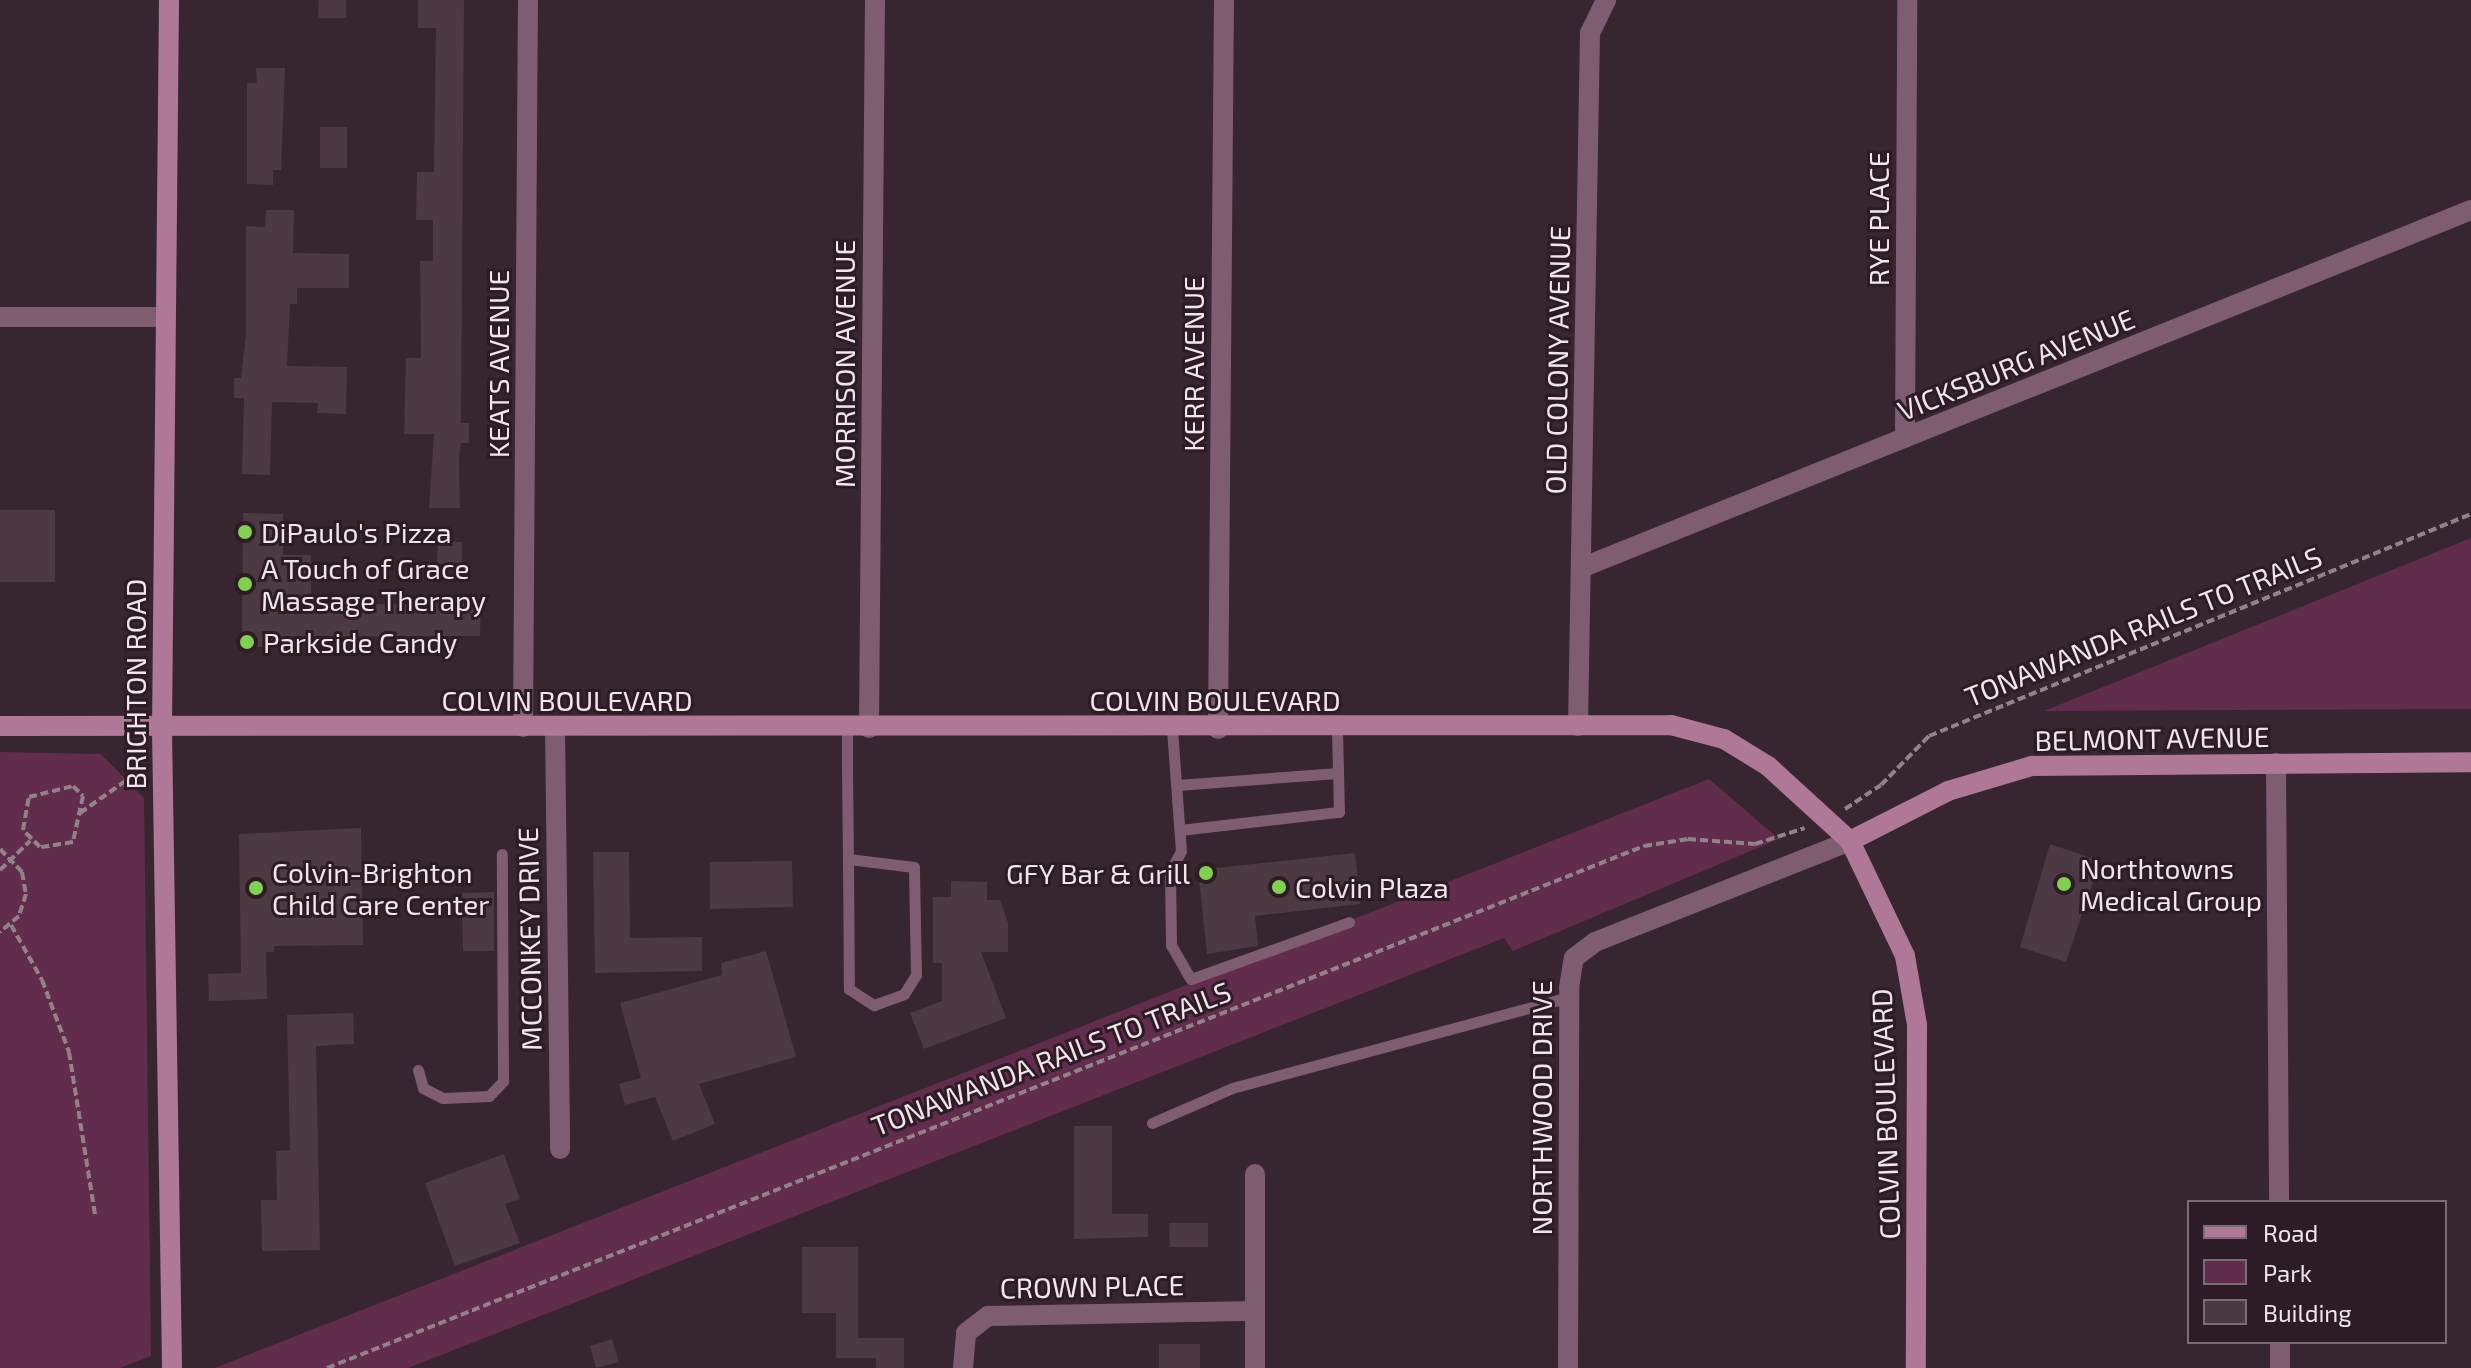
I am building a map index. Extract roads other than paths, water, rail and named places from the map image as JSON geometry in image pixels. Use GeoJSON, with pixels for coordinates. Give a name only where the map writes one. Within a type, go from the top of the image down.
{"type":"FeatureCollection","features":[{"type":"Feature","properties":{"kind":"street","name":"BRIGHTON ROAD"},"geometry":{"type":"LineString","coordinates":[[169,0],[162,729],[172,1368]]}},
{"type":"Feature","properties":{"kind":"street","name":"KEATS AVENUE"},"geometry":{"type":"LineString","coordinates":[[523,727],[528,0]]}},
{"type":"Feature","properties":{"kind":"street","name":"MORRISON AVENUE"},"geometry":{"type":"LineString","coordinates":[[869,728],[875,0]]}},
{"type":"Feature","properties":{"kind":"street","name":"KERR AVENUE"},"geometry":{"type":"LineString","coordinates":[[1218,729],[1224,0]]}},
{"type":"Feature","properties":{"kind":"street","name":"OLD COLONY AVENUE"},"geometry":{"type":"LineString","coordinates":[[1578,726],[1590,33],[1606,0]]}},
{"type":"Feature","properties":{"kind":"street","name":"RYE PLACE"},"geometry":{"type":"LineString","coordinates":[[1905,438],[1907,0]]}},
{"type":"Feature","properties":{"kind":"street","name":"VICKSBURG AVENUE"},"geometry":{"type":"LineString","coordinates":[[1581,568],[2471,210]]}},
{"type":"Feature","properties":{"kind":"street"},"geometry":{"type":"LineString","coordinates":[[0,317],[165,317]]}},
{"type":"Feature","properties":{"kind":"street","name":"COLVIN BOULEVARD"},"geometry":{"type":"LineString","coordinates":[[0,726],[162,729],[1218,729],[1671,725],[1724,739],[1768,766],[1850,841],[1895,927],[1912,988],[1916,1368]]}},
{"type":"Feature","properties":{"kind":"street","name":"MCCONKEY DRIVE"},"geometry":{"type":"LineString","coordinates":[[555,728],[560,1149]]}},
{"type":"Feature","properties":{"kind":"street","name":"BELMONT AVENUE"},"geometry":{"type":"LineString","coordinates":[[1850,841],[1948,791],[2002,771],[2065,764],[2471,762]]}},
{"type":"Feature","properties":{"kind":"street"},"geometry":{"type":"LineString","coordinates":[[2276,763],[2279,1200]]}},
{"type":"Feature","properties":{"kind":"street","name":"NORTHWOOD DRIVE"},"geometry":{"type":"LineString","coordinates":[[1568,1368],[1570,967],[1595,942],[1850,841]]}},
{"type":"Feature","properties":{"kind":"street"},"geometry":{"type":"LineString","coordinates":[[1255,1174],[1255,1368]]}},
{"type":"Feature","properties":{"kind":"street","name":"CROWN PLACE"},"geometry":{"type":"LineString","coordinates":[[963,1365],[966,1333],[988,1316],[1255,1311]]}},
{"type":"Feature","properties":{"kind":"street"},"geometry":{"type":"LineString","coordinates":[[2280,1344],[2280,1368]]}},
{"type":"Feature","properties":{"kind":"lane"},"geometry":{"type":"LineString","coordinates":[[847,728],[848,859],[849,989],[874,1005],[904,994],[916,975],[914,867],[848,859]]}},
{"type":"Feature","properties":{"kind":"lane"},"geometry":{"type":"LineString","coordinates":[[1180,830],[1339,812],[1337,728]]}},
{"type":"Feature","properties":{"kind":"lane"},"geometry":{"type":"LineString","coordinates":[[1172,729],[1181,851],[1170,872],[1171,945],[1191,979],[1349,922]]}},
{"type":"Feature","properties":{"kind":"lane"},"geometry":{"type":"LineString","coordinates":[[1177,785],[1338,773]]}},
{"type":"Feature","properties":{"kind":"lane"},"geometry":{"type":"LineString","coordinates":[[418,1070],[423,1088],[443,1098],[489,1096],[503,1081],[502,854]]}},
{"type":"Feature","properties":{"kind":"lane"},"geometry":{"type":"LineString","coordinates":[[1152,1123],[1232,1088],[1569,997]]}},
{"type":"Feature","properties":{"kind":"place","name":"DiPaulo's Pizza"},"geometry":{"type":"Point","coordinates":[245,532]}},
{"type":"Feature","properties":{"kind":"place","name":"A Touch of Grace Massage Therapy"},"geometry":{"type":"Point","coordinates":[245,584]}},
{"type":"Feature","properties":{"kind":"place","name":"Parkside Candy"},"geometry":{"type":"Point","coordinates":[247,642]}},
{"type":"Feature","properties":{"kind":"place","name":"GFY Bar & Grill"},"geometry":{"type":"Point","coordinates":[1206,873]}},
{"type":"Feature","properties":{"kind":"place","name":"Northtowns Medical Group"},"geometry":{"type":"Point","coordinates":[2064,884]}},
{"type":"Feature","properties":{"kind":"place","name":"Colvin Plaza"},"geometry":{"type":"Point","coordinates":[1279,887]}},
{"type":"Feature","properties":{"kind":"place","name":"Colvin-Brighton Child Care Center"},"geometry":{"type":"Point","coordinates":[256,888]}}]}
